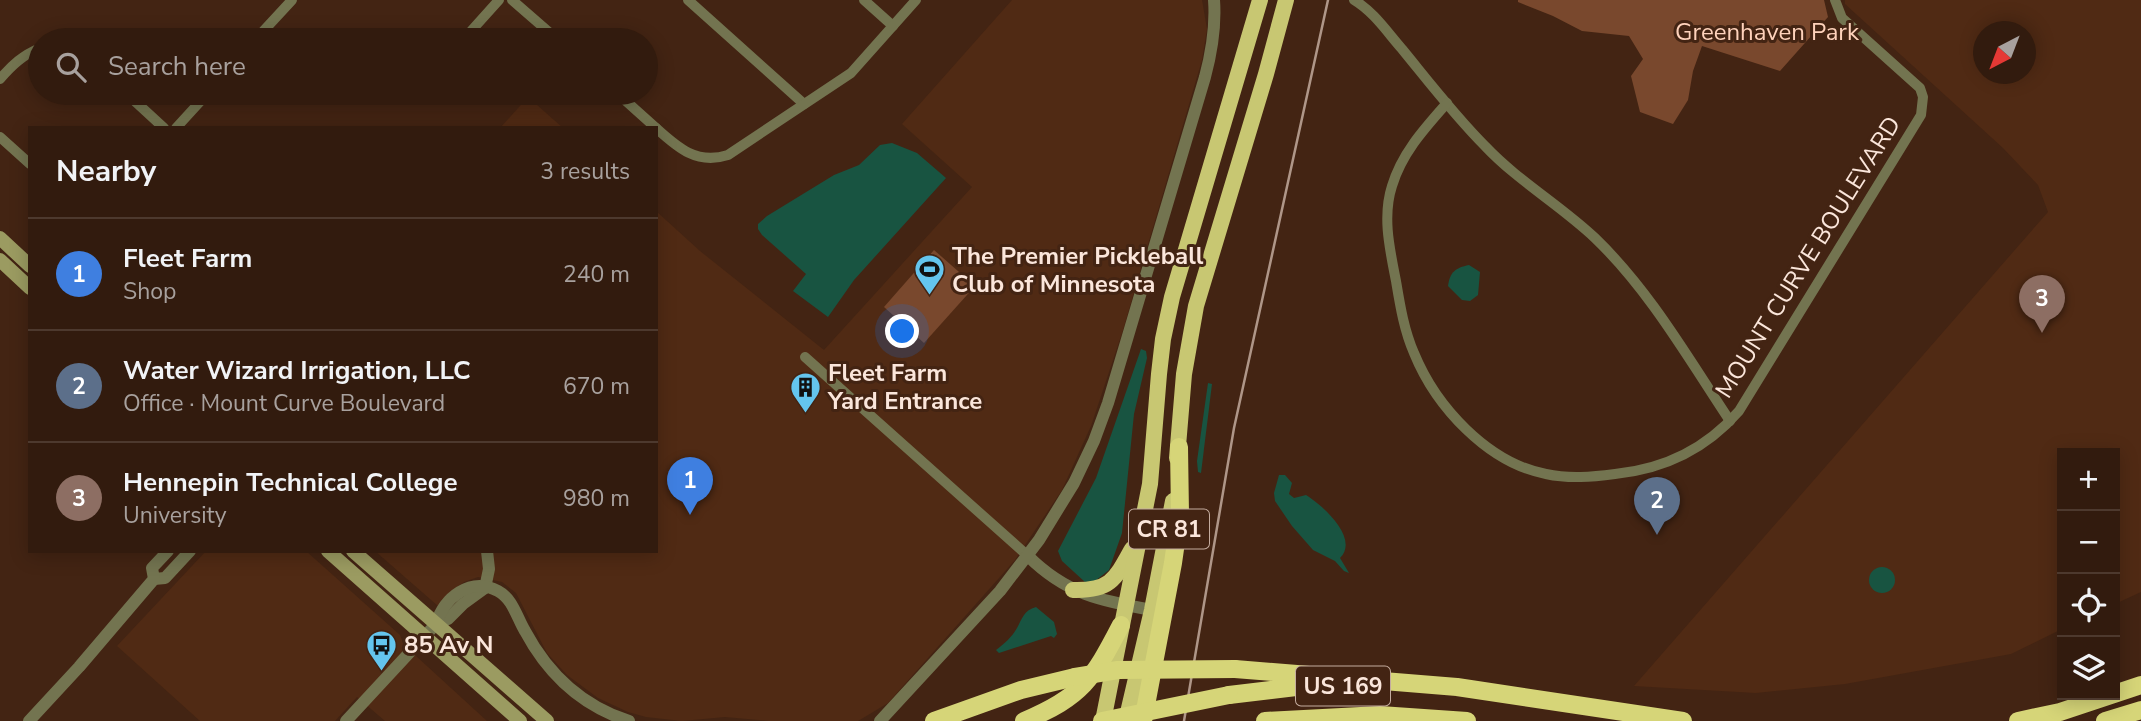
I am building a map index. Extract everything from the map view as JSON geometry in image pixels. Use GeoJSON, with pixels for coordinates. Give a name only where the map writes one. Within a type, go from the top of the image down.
{"type":"FeatureCollection","features":[{"type":"Feature","properties":{"kind":"highway","name":"CR 81"},"geometry":{"type":"LineString","coordinates":[[1102,721],[1150,484],[1163,339],[1172,298],[1260,0]]}},
{"type":"Feature","properties":{"kind":"highway","name":"CR 81"},"geometry":{"type":"LineString","coordinates":[[1126,721],[1171,516],[1184,374],[1196,306],[1286,0]]}},
{"type":"Feature","properties":{"kind":"highway"},"geometry":{"type":"LineString","coordinates":[[1143,721],[1180,514],[1178,447]]}},
{"type":"Feature","properties":{"kind":"highway"},"geometry":{"type":"LineString","coordinates":[[1073,590],[1091,590],[1110,584],[1123,567],[1140,535]]}},
{"type":"Feature","properties":{"kind":"highway"},"geometry":{"type":"LineString","coordinates":[[1024,721],[1043,713],[1077,692],[1090,679],[1121,625]]}},
{"type":"Feature","properties":{"kind":"highway"},"geometry":{"type":"LineString","coordinates":[[934,721],[1021,690],[1075,677],[1129,670],[1235,669],[1457,687]]}},
{"type":"Feature","properties":{"kind":"highway","name":"US 169"},"geometry":{"type":"LineString","coordinates":[[1102,721],[1229,695],[1296,687],[1413,685],[1457,687],[1683,721]]}},
{"type":"Feature","properties":{"kind":"highway"},"geometry":{"type":"LineString","coordinates":[[2018,721],[2060,712],[2141,685]]}},
{"type":"Feature","properties":{"kind":"highway"},"geometry":{"type":"LineString","coordinates":[[2105,721],[2141,710]]}},
{"type":"Feature","properties":{"kind":"highway","name":"US 169"},"geometry":{"type":"LineString","coordinates":[[1265,721],[1380,715],[1466,721]]}},
{"type":"Feature","properties":{"kind":"highway"},"geometry":{"type":"LineString","coordinates":[[1452,721],[1460,720]]}},
{"type":"Feature","properties":{"kind":"main road"},"geometry":{"type":"LineString","coordinates":[[0,238],[28,264]]}},
{"type":"Feature","properties":{"kind":"main road"},"geometry":{"type":"LineString","coordinates":[[0,260],[28,286]]}},
{"type":"Feature","properties":{"kind":"main road"},"geometry":{"type":"LineString","coordinates":[[330,553],[520,721]]}},
{"type":"Feature","properties":{"kind":"main road"},"geometry":{"type":"LineString","coordinates":[[355,553],[547,721]]}},
{"type":"Feature","properties":{"kind":"street"},"geometry":{"type":"LineString","coordinates":[[266,28],[292,0]]}},
{"type":"Feature","properties":{"kind":"street"},"geometry":{"type":"LineString","coordinates":[[474,28],[499,0]]}},
{"type":"Feature","properties":{"kind":"street"},"geometry":{"type":"LineString","coordinates":[[512,0],[544,28]]}},
{"type":"Feature","properties":{"kind":"street"},"geometry":{"type":"LineString","coordinates":[[688,0],[804,104]]}},
{"type":"Feature","properties":{"kind":"street"},"geometry":{"type":"LineString","coordinates":[[864,0],[893,26]]}},
{"type":"Feature","properties":{"kind":"street"},"geometry":{"type":"LineString","coordinates":[[658,130],[684,152],[706,159],[728,155],[851,73],[916,0]]}},
{"type":"Feature","properties":{"kind":"street"},"geometry":{"type":"LineString","coordinates":[[1206,0],[1214,28]]}},
{"type":"Feature","properties":{"kind":"street"},"geometry":{"type":"LineString","coordinates":[[880,721],[1000,592],[1028,556],[1074,483],[1101,423],[1205,77],[1213,46],[1216,20],[1214,0]]}},
{"type":"Feature","properties":{"kind":"street"},"geometry":{"type":"LineString","coordinates":[[1354,0],[1376,19],[1485,147],[1592,236],[1618,262],[1656,309],[1730,421]]}},
{"type":"Feature","properties":{"kind":"street","name":"MOUNT CURVE BOULEVARD"},"geometry":{"type":"LineString","coordinates":[[1447,103],[1408,149],[1398,168],[1387,211],[1387,232],[1401,307],[1414,355],[1426,376],[1473,436],[1508,461],[1544,474],[1570,477],[1632,472],[1671,462],[1708,441],[1730,421],[1754,388],[1921,115],[1923,97],[1914,81],[1842,18],[1835,0]]}},
{"type":"Feature","properties":{"kind":"street"},"geometry":{"type":"LineString","coordinates":[[0,79],[16,61],[28,53]]}},
{"type":"Feature","properties":{"kind":"street"},"geometry":{"type":"LineString","coordinates":[[139,105],[162,126]]}},
{"type":"Feature","properties":{"kind":"street"},"geometry":{"type":"LineString","coordinates":[[178,126],[197,105]]}},
{"type":"Feature","properties":{"kind":"street"},"geometry":{"type":"LineString","coordinates":[[630,105],[654,126]]}},
{"type":"Feature","properties":{"kind":"street"},"geometry":{"type":"LineString","coordinates":[[0,137],[28,162]]}},
{"type":"Feature","properties":{"kind":"street"},"geometry":{"type":"LineString","coordinates":[[805,357],[1041,569],[1073,590],[1093,598],[1152,610]]}},
{"type":"Feature","properties":{"kind":"street"},"geometry":{"type":"LineString","coordinates":[[29,721],[79,667],[153,579],[152,568],[166,553]]}},
{"type":"Feature","properties":{"kind":"street"},"geometry":{"type":"LineString","coordinates":[[153,579],[165,579],[188,553]]}},
{"type":"Feature","properties":{"kind":"street"},"geometry":{"type":"LineString","coordinates":[[346,721],[436,624],[448,620],[463,604],[485,588],[489,569],[488,553]]}},
{"type":"Feature","properties":{"kind":"street"},"geometry":{"type":"LineString","coordinates":[[485,588],[498,591],[507,599],[538,655],[563,683],[592,705],[629,721]]}},
{"type":"Feature","properties":{"kind":"shaded area"},"geometry":{"type":"Polygon","coordinates":[[[1012,0],[1202,0],[1207,29],[1202,60],[1123,330],[1091,426],[1062,490],[1015,560],[888,703],[858,721],[770,721],[725,717],[682,721],[628,712],[598,698],[567,675],[547,653],[516,593],[502,582],[478,577],[464,582],[450,592],[438,606],[377,553],[658,553],[658,213],[700,251],[824,350],[972,187],[902,124],[1012,0]]]}},
{"type":"Feature","properties":{"kind":"shaded area"},"geometry":{"type":"Polygon","coordinates":[[[1845,0],[2141,0],[2141,592],[2120,602],[2120,448],[2057,448],[2057,631],[2011,654],[1845,684],[1756,693],[1634,686],[2048,212],[2038,185],[2003,148],[1845,4],[1845,0]]]}},
{"type":"Feature","properties":{"kind":"shaded area"},"geometry":{"type":"Polygon","coordinates":[[[521,105],[537,105],[561,126],[502,126],[521,105]]]}},
{"type":"Feature","properties":{"kind":"shaded area"},"geometry":{"type":"Polygon","coordinates":[[[892,143],[917,153],[946,178],[854,280],[828,317],[793,291],[806,274],[762,235],[758,224],[834,175],[859,165],[880,145],[892,143]]]}},
{"type":"Feature","properties":{"kind":"shaded area"},"geometry":{"type":"Polygon","coordinates":[[[1469,265],[1480,272],[1478,295],[1470,301],[1462,300],[1448,286],[1454,271],[1469,265]]]}},
{"type":"Feature","properties":{"kind":"shaded area"},"geometry":{"type":"Polygon","coordinates":[[[1141,349],[1146,351],[1147,358],[1134,414],[1122,533],[1109,570],[1095,581],[1085,582],[1062,561],[1058,551],[1096,478],[1141,349]]]}},
{"type":"Feature","properties":{"kind":"shaded area"},"geometry":{"type":"Polygon","coordinates":[[[1208,383],[1212,384],[1201,473],[1198,472],[1197,461],[1208,383]]]}},
{"type":"Feature","properties":{"kind":"shaded area"},"geometry":{"type":"Polygon","coordinates":[[[1279,475],[1285,475],[1292,483],[1289,494],[1294,498],[1306,495],[1321,506],[1336,523],[1345,541],[1345,550],[1340,558],[1349,573],[1335,561],[1313,550],[1292,526],[1275,501],[1274,493],[1279,475]]]}},
{"type":"Feature","properties":{"kind":"shaded area"},"geometry":{"type":"Polygon","coordinates":[[[204,553],[308,553],[400,635],[404,645],[487,721],[385,721],[357,697],[335,721],[200,721],[117,646],[204,553]]]}},
{"type":"Feature","properties":{"kind":"shaded area"},"geometry":{"type":"Polygon","coordinates":[[[1882,567],[1891,571],[1895,580],[1891,589],[1882,593],[1873,589],[1869,580],[1873,571],[1882,567]]]}},
{"type":"Feature","properties":{"kind":"shaded area"},"geometry":{"type":"Polygon","coordinates":[[[1036,607],[1054,622],[1057,634],[1054,638],[1051,636],[999,653],[996,650],[1013,634],[1024,615],[1036,607]]]}},
{"type":"Feature","properties":{"kind":"green space","name":"Greenhaven Park"},"geometry":{"type":"Polygon","coordinates":[[[1518,0],[1824,0],[1828,17],[1780,71],[1702,46],[1693,71],[1688,100],[1673,124],[1640,112],[1631,76],[1643,59],[1629,36],[1582,31],[1518,0]]]}},
{"type":"Feature","properties":{"kind":"green space","name":"The Premier Pickleball Club of Minnesota"},"geometry":{"type":"Polygon","coordinates":[[[934,250],[975,286],[924,343],[884,307],[934,250]]]}},
{"type":"Feature","properties":{"kind":"railway"},"geometry":{"type":"LineString","coordinates":[[1184,721],[1234,428],[1328,0]]}},
{"type":"Feature","properties":{"kind":"place","name":"The Premier Pickleball Club of Minnesota"},"geometry":{"type":"Point","coordinates":[929,297]}},
{"type":"Feature","properties":{"kind":"place","name":"Hennepin Technical College"},"geometry":{"type":"Point","coordinates":[2042,333]}},
{"type":"Feature","properties":{"kind":"place","name":"Fleet Farm Yard Entrance"},"geometry":{"type":"Point","coordinates":[805,414]}},
{"type":"Feature","properties":{"kind":"place","name":"Fleet Farm"},"geometry":{"type":"Point","coordinates":[690,515]}},
{"type":"Feature","properties":{"kind":"place","name":"Water Wizard Irrigation, LLC"},"geometry":{"type":"Point","coordinates":[1657,535]}},
{"type":"Feature","properties":{"kind":"place","name":"85 Av N"},"geometry":{"type":"Point","coordinates":[381,672]}}]}
